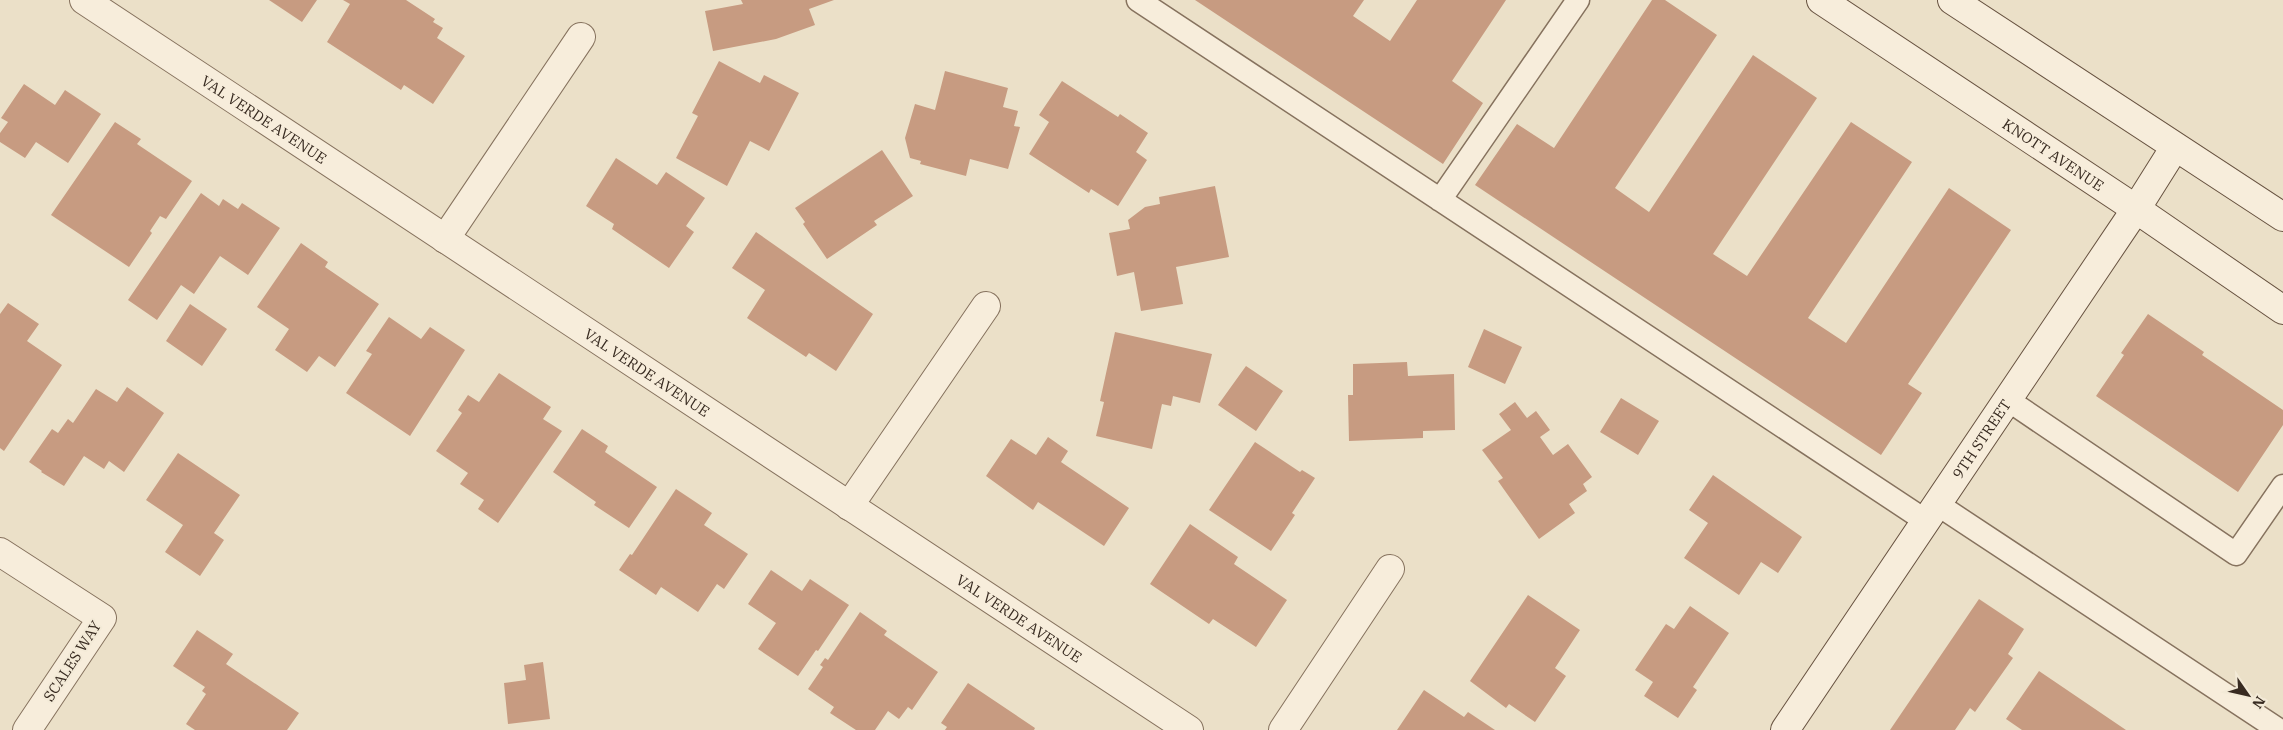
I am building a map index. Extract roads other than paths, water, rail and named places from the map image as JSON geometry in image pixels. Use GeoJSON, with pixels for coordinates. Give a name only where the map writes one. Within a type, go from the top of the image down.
{"type":"FeatureCollection","features":[{"type":"Feature","properties":{"kind":"street","name":"VAL VERDE AVENUE"},"geometry":{"type":"LineString","coordinates":[[84,0],[1189,730]]}},
{"type":"Feature","properties":{"kind":"street","name":"KNOTT AVENUE"},"geometry":{"type":"LineString","coordinates":[[1821,0],[2136,209],[2283,310]]}},
{"type":"Feature","properties":{"kind":"street"},"geometry":{"type":"LineString","coordinates":[[1952,0],[2283,217]]}},
{"type":"Feature","properties":{"kind":"street"},"geometry":{"type":"LineString","coordinates":[[445,239],[581,37]]}},
{"type":"Feature","properties":{"kind":"street","name":"9TH STREET"},"geometry":{"type":"LineString","coordinates":[[1785,730],[2136,209],[2174,146]]}},
{"type":"Feature","properties":{"kind":"street"},"geometry":{"type":"LineString","coordinates":[[849,506],[986,306]]}},
{"type":"Feature","properties":{"kind":"street","name":"SCALES WAY"},"geometry":{"type":"LineString","coordinates":[[0,552],[102,618],[27,730]]}},
{"type":"Feature","properties":{"kind":"street"},"geometry":{"type":"LineString","coordinates":[[1283,730],[1390,569]]}},
{"type":"Feature","properties":{"kind":"lane"},"geometry":{"type":"LineString","coordinates":[[1138,0],[1440,200],[1932,513],[2279,730]]}},
{"type":"Feature","properties":{"kind":"lane"},"geometry":{"type":"LineString","coordinates":[[1440,200],[1578,0]]}},
{"type":"Feature","properties":{"kind":"lane"},"geometry":{"type":"LineString","coordinates":[[2008,400],[2236,554],[2283,486]]}}]}
